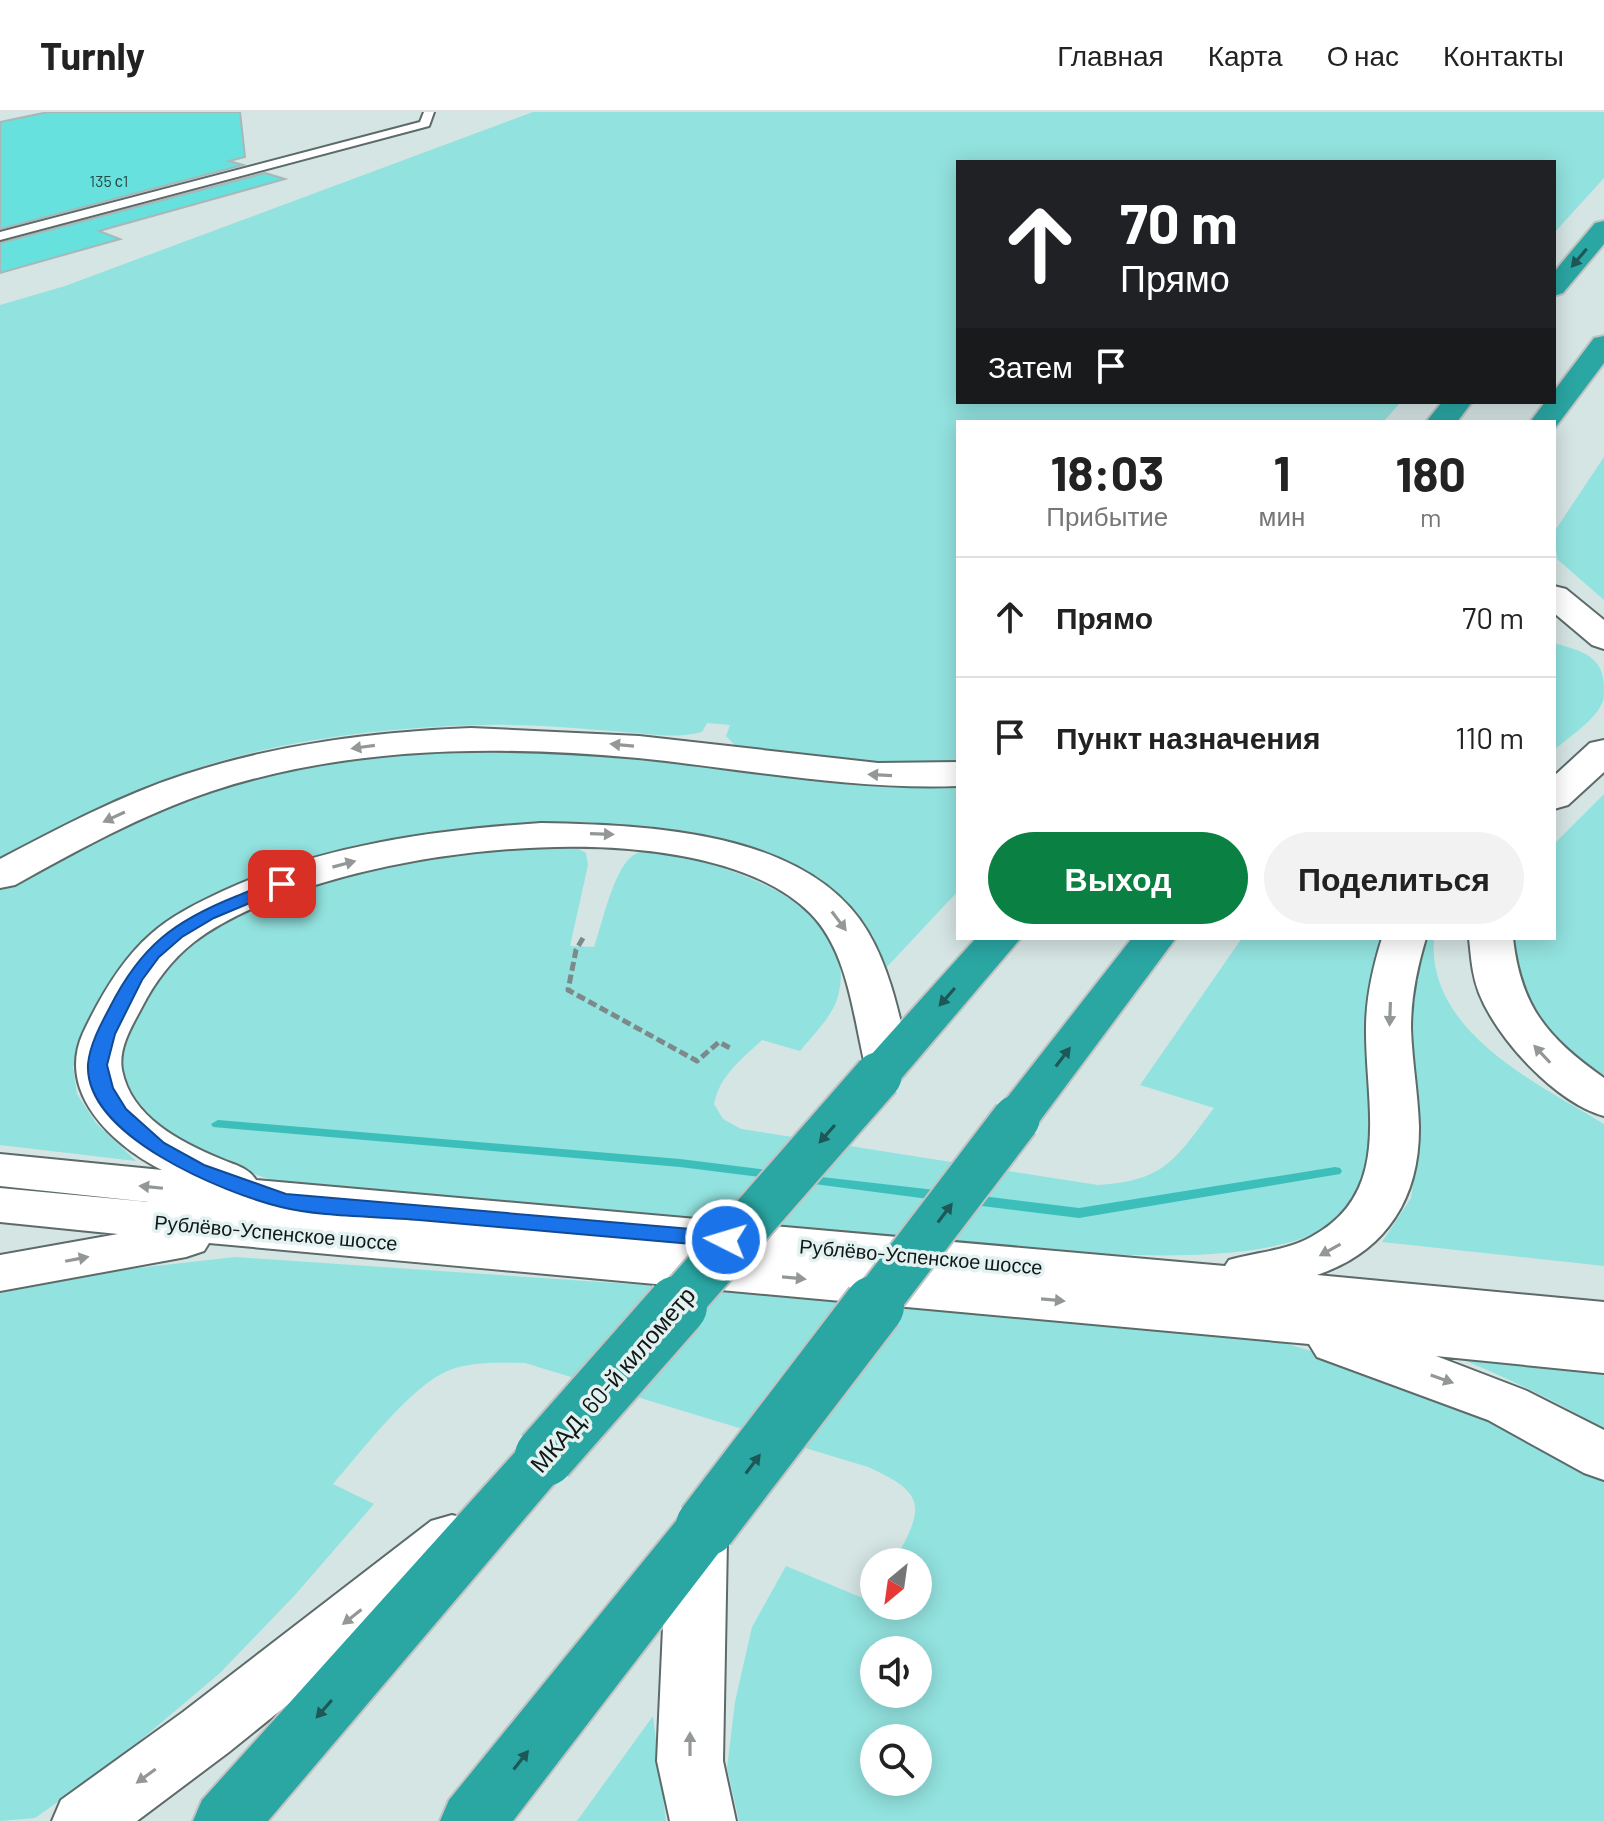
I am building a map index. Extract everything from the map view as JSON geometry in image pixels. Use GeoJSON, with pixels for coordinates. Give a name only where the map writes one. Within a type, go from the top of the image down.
{"type":"FeatureCollection","features":[{"type":"Feature","properties":{"kind":"highway"},"geometry":{"type":"LineString","coordinates":[[1556,286],[1604,228]]}},
{"type":"Feature","properties":{"kind":"highway"},"geometry":{"type":"LineString","coordinates":[[1547,420],[1604,344]]}},
{"type":"Feature","properties":{"kind":"highway"},"geometry":{"type":"LineString","coordinates":[[1443,420],[1456,404]]}},
{"type":"Feature","properties":{"kind":"highway","name":"МКАД, 60-й километр"},"geometry":{"type":"LineString","coordinates":[[226,1821],[997,940]]}},
{"type":"Feature","properties":{"kind":"highway"},"geometry":{"type":"LineString","coordinates":[[473,1821],[701,1532],[1152,940]]}},
{"type":"Feature","properties":{"kind":"main road"},"geometry":{"type":"LineString","coordinates":[[1556,598],[1604,638]]}},
{"type":"Feature","properties":{"kind":"main road"},"geometry":{"type":"LineString","coordinates":[[1556,631],[1604,645]]}},
{"type":"Feature","properties":{"kind":"main road"},"geometry":{"type":"LineString","coordinates":[[0,876],[70,837],[197,783],[256,766],[371,745],[493,737],[557,739],[872,775],[956,774]]}},
{"type":"Feature","properties":{"kind":"main road"},"geometry":{"type":"LineString","coordinates":[[1556,795],[1604,751]]}},
{"type":"Feature","properties":{"kind":"main road"},"geometry":{"type":"LineString","coordinates":[[284,1201],[197,1170],[157,1147],[119,1114],[103,1088],[98,1065],[100,1054],[106,1034],[133,979],[152,954],[176,933],[208,914],[253,894],[370,857],[436,845],[559,833],[663,840],[759,865],[801,886],[831,911],[853,940],[883,1070]]}},
{"type":"Feature","properties":{"kind":"main road"},"geometry":{"type":"LineString","coordinates":[[1195,1280],[1283,1268],[1325,1254],[1354,1235],[1373,1212],[1388,1183],[1394,1145],[1389,1011],[1395,967],[1403,940]]}},
{"type":"Feature","properties":{"kind":"main road"},"geometry":{"type":"LineString","coordinates":[[1491,940],[1499,993],[1520,1029],[1551,1063],[1604,1101]]}},
{"type":"Feature","properties":{"kind":"main road","name":"Рублёво-Успенское шоссе"},"geometry":{"type":"LineString","coordinates":[[0,1170],[284,1201],[1195,1280],[1604,1321]]}},
{"type":"Feature","properties":{"kind":"main road","name":"Рублёво-Успенское шоссе"},"geometry":{"type":"LineString","coordinates":[[0,1205],[1262,1319],[1604,1353]]}},
{"type":"Feature","properties":{"kind":"main road"},"geometry":{"type":"LineString","coordinates":[[0,1273],[242,1229]]}},
{"type":"Feature","properties":{"kind":"main road"},"geometry":{"type":"LineString","coordinates":[[1262,1319],[1482,1393],[1571,1436],[1604,1458]]}},
{"type":"Feature","properties":{"kind":"main road"},"geometry":{"type":"LineString","coordinates":[[85,1821],[206,1732],[534,1469]]}},
{"type":"Feature","properties":{"kind":"main road"},"geometry":{"type":"LineString","coordinates":[[701,1532],[690,1761],[703,1821]]}},
{"type":"Feature","properties":{"kind":"lane"},"geometry":{"type":"LineString","coordinates":[[0,236],[425,124],[429,112]]}},
{"type":"Feature","properties":{"kind":"path"},"geometry":{"type":"LineString","coordinates":[[583,938],[576,950],[568,990],[697,1061],[719,1042],[730,1048]]}},
{"type":"Feature","properties":{"kind":"shaded area"},"geometry":{"type":"Polygon","coordinates":[[[533,112],[1604,112],[1604,178],[1556,231],[1556,160],[956,160],[956,404],[1399,404],[1385,420],[956,420],[956,762],[845,762],[755,750],[735,745],[726,736],[730,725],[707,723],[702,732],[673,736],[502,725],[363,733],[242,755],[164,780],[0,858],[0,305],[65,286],[533,112]]]}},
{"type":"Feature","properties":{"kind":"shaded area"},"geometry":{"type":"Polygon","coordinates":[[[1604,457],[1604,600],[1557,559],[1556,529],[1604,457]]]}},
{"type":"Feature","properties":{"kind":"shaded area"},"geometry":{"type":"Polygon","coordinates":[[[1556,644],[1590,656],[1603,677],[1603,701],[1582,728],[1556,748],[1556,644]]]}},
{"type":"Feature","properties":{"kind":"shaded area"},"geometry":{"type":"Polygon","coordinates":[[[491,746],[956,783],[956,893],[885,969],[873,936],[846,901],[812,877],[719,840],[612,823],[549,823],[491,827],[356,849],[111,982],[83,1034],[73,1067],[77,1094],[96,1123],[136,1161],[0,1145],[0,890],[151,812],[210,790],[320,761],[491,746]]]}},
{"type":"Feature","properties":{"kind":"shaded area"},"geometry":{"type":"Polygon","coordinates":[[[1604,794],[1604,1087],[1535,1027],[1506,940],[1556,940],[1556,842],[1604,794]]]}},
{"type":"Feature","properties":{"kind":"shaded area"},"geometry":{"type":"Polygon","coordinates":[[[567,843],[586,853],[588,865],[570,946],[594,947],[619,874],[631,857],[647,850],[675,853],[750,878],[799,905],[819,923],[834,944],[841,968],[838,996],[832,1011],[800,1051],[762,1040],[726,1076],[714,1104],[723,1119],[741,1129],[1098,1185],[1121,1183],[1155,1172],[1179,1153],[1214,1108],[1140,1085],[1241,940],[1383,940],[1373,973],[1367,1009],[1372,1143],[1362,1192],[1353,1206],[1330,1225],[1300,1239],[1265,1248],[1189,1255],[1085,1254],[292,1187],[231,1166],[197,1150],[164,1128],[137,1099],[123,1065],[123,1047],[128,1032],[159,974],[197,937],[248,909],[325,881],[405,862],[567,843]]]}},
{"type":"Feature","properties":{"kind":"shaded area"},"geometry":{"type":"Polygon","coordinates":[[[1417,940],[1434,940],[1436,971],[1448,1001],[1466,1027],[1518,1072],[1604,1124],[1604,1266],[1382,1242],[1411,1198],[1419,1142],[1404,1016],[1417,940]]]}},
{"type":"Feature","properties":{"kind":"shaded area"},"geometry":{"type":"Polygon","coordinates":[[[235,1257],[1129,1318],[1250,1332],[1377,1372],[1553,1449],[1604,1482],[1604,1821],[739,1821],[727,1768],[735,1702],[752,1627],[786,1566],[860,1597],[860,1620],[932,1620],[932,1548],[901,1548],[915,1516],[911,1495],[902,1486],[868,1467],[525,1363],[506,1363],[459,1367],[420,1389],[388,1420],[333,1484],[374,1504],[295,1595],[220,1673],[117,1760],[35,1818],[0,1821],[0,1293],[129,1269],[235,1257]]]}},
{"type":"Feature","properties":{"kind":"shaded area"},"geometry":{"type":"Polygon","coordinates":[[[1435,1348],[1604,1369],[1604,1430],[1543,1396],[1435,1348]]]}},
{"type":"Feature","properties":{"kind":"shaded area"},"geometry":{"type":"Polygon","coordinates":[[[653,1716],[666,1821],[577,1821],[653,1716]]]}},
{"type":"Feature","properties":{"kind":"building"},"geometry":{"type":"Polygon","coordinates":[[[48,112],[240,112],[245,157],[229,161],[243,165],[0,229],[0,122],[48,112]]]}},
{"type":"Feature","properties":{"kind":"building"},"geometry":{"type":"Polygon","coordinates":[[[265,173],[285,179],[99,231],[120,239],[0,273],[0,243],[265,173]]]}},
{"type":"Feature","properties":{"kind":"waterway"},"geometry":{"type":"LineString","coordinates":[[218,1124],[680,1163],[777,1175]]}},
{"type":"Feature","properties":{"kind":"waterway"},"geometry":{"type":"LineString","coordinates":[[966,1199],[1079,1213],[1335,1171]]}},
{"type":"Feature","properties":{"kind":"waterway"},"geometry":{"type":"LineString","coordinates":[[804,1179],[944,1196]]}},
{"type":"Feature","properties":{"kind":"route"},"geometry":{"type":"LineString","coordinates":[[282,884],[208,914],[176,933],[152,954],[133,979],[106,1034],[98,1065],[103,1088],[119,1114],[157,1147],[197,1170],[284,1201],[726,1240]]}}]}
